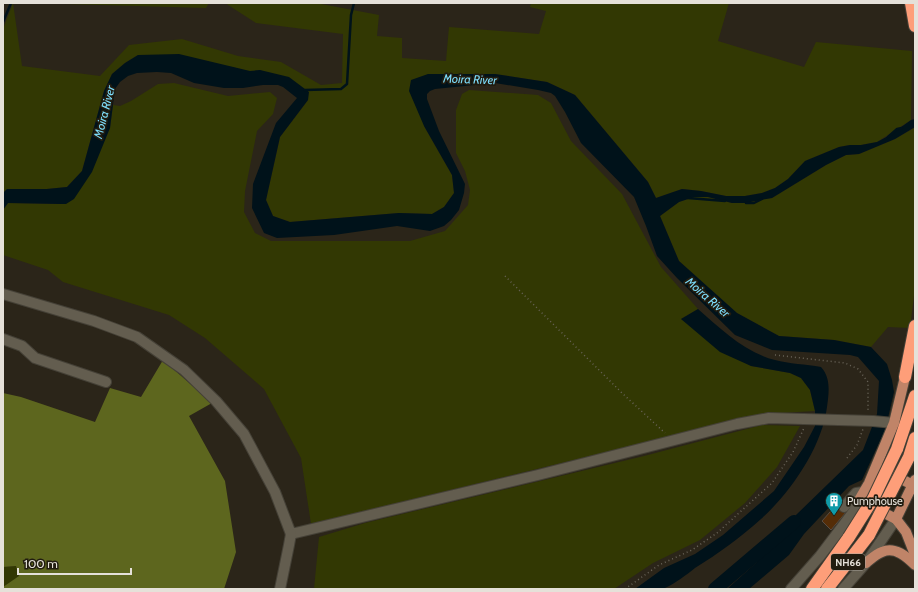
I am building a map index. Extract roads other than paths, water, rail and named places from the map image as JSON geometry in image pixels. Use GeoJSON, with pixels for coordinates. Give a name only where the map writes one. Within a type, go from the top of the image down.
{"type":"FeatureCollection","features":[{"type":"Feature","properties":{"kind":"highway"},"geometry":{"type":"LineString","coordinates":[[911,3],[915,26]]}},
{"type":"Feature","properties":{"kind":"highway"},"geometry":{"type":"LineString","coordinates":[[905,377],[915,326]]}},
{"type":"Feature","properties":{"kind":"highway","name":"NH66"},"geometry":{"type":"LineString","coordinates":[[812,589],[849,537],[873,499],[897,449],[915,396]]}},
{"type":"Feature","properties":{"kind":"highway","name":"NH66"},"geometry":{"type":"LineString","coordinates":[[827,589],[869,534],[909,457],[915,438]]}},
{"type":"Feature","properties":{"kind":"main road"},"geometry":{"type":"LineString","coordinates":[[905,377],[900,400],[875,467],[861,496],[896,519],[906,532],[915,555]]}},
{"type":"Feature","properties":{"kind":"main road"},"geometry":{"type":"LineString","coordinates":[[875,467],[914,485],[896,519]]}},
{"type":"Feature","properties":{"kind":"main road"},"geometry":{"type":"LineString","coordinates":[[866,562],[882,551],[890,550],[905,555],[915,565]]}},
{"type":"Feature","properties":{"kind":"street"},"geometry":{"type":"LineString","coordinates":[[3,294],[94,320],[137,337],[184,370],[216,400],[244,434],[275,492],[290,534],[290,545],[280,589]]}},
{"type":"Feature","properties":{"kind":"street"},"geometry":{"type":"LineString","coordinates":[[3,338],[22,346],[35,358],[106,382]]}},
{"type":"Feature","properties":{"kind":"street"},"geometry":{"type":"LineString","coordinates":[[290,534],[530,477],[737,424],[769,418],[891,423]]}},
{"type":"Feature","properties":{"kind":"street"},"geometry":{"type":"LineString","coordinates":[[791,589],[820,556],[854,511],[861,496],[856,493],[844,507]]}},
{"type":"Feature","properties":{"kind":"street"},"geometry":{"type":"LineString","coordinates":[[843,589],[866,562],[896,519]]}},
{"type":"Feature","properties":{"kind":"water"},"geometry":{"type":"Polygon","coordinates":[[[179,54],[250,71],[260,70],[289,77],[309,92],[308,100],[280,137],[266,200],[273,216],[290,222],[399,213],[432,214],[444,207],[454,193],[452,175],[424,126],[409,91],[411,80],[428,74],[495,74],[547,82],[575,95],[648,182],[656,198],[682,189],[726,196],[745,196],[762,193],[775,188],[788,179],[805,161],[839,147],[877,142],[911,120],[915,119],[915,127],[895,139],[859,154],[846,155],[826,165],[772,198],[745,203],[732,203],[708,197],[694,197],[679,202],[660,216],[679,261],[737,313],[779,336],[834,340],[871,347],[887,364],[894,392],[884,432],[862,480],[849,486],[804,534],[789,555],[749,589],[727,589],[756,563],[796,515],[863,450],[877,414],[879,381],[858,357],[850,355],[772,350],[735,335],[677,278],[657,256],[634,197],[581,143],[565,112],[555,96],[551,93],[495,83],[435,89],[427,94],[427,99],[439,131],[465,184],[459,210],[444,226],[430,231],[397,226],[334,235],[277,238],[264,233],[252,208],[253,184],[276,123],[297,98],[278,85],[224,88],[194,83],[171,73],[157,72],[137,73],[128,76],[120,82],[115,89],[110,128],[92,172],[74,199],[66,204],[8,203],[3,210],[3,193],[7,189],[47,189],[67,187],[82,171],[104,91],[112,74],[125,63],[138,55],[179,54]]]}},
{"type":"Feature","properties":{"kind":"water"},"geometry":{"type":"Polygon","coordinates":[[[698,309],[743,346],[753,351],[780,361],[821,367],[828,381],[829,391],[824,422],[812,453],[794,482],[761,519],[729,545],[669,586],[650,590],[635,589],[664,568],[695,554],[723,535],[774,491],[804,447],[815,426],[815,411],[810,390],[801,378],[790,373],[751,366],[720,352],[681,319],[698,309]]]}},
{"type":"Feature","properties":{"kind":"waterway"},"geometry":{"type":"LineString","coordinates":[[3,22],[11,3]]}},
{"type":"Feature","properties":{"kind":"waterway"},"geometry":{"type":"LineString","coordinates":[[305,90],[341,89],[347,84],[351,15],[354,3]]}},
{"type":"Feature","properties":{"kind":"waterway"},"geometry":{"type":"LineString","coordinates":[[888,137],[897,129],[902,128]]}},
{"type":"Feature","properties":{"kind":"waterway"},"geometry":{"type":"LineString","coordinates":[[688,198],[725,201]]}},
{"type":"Feature","properties":{"kind":"waterway"},"geometry":{"type":"LineString","coordinates":[[746,203],[754,203],[762,199]]}},
{"type":"Feature","properties":{"kind":"waterway","name":"Moira River"},"geometry":{"type":"LineString","coordinates":[[715,589],[794,522]]}},
{"type":"Feature","properties":{"kind":"place","name":"Pumphouse"},"geometry":{"type":"Point","coordinates":[834,516]}}]}
